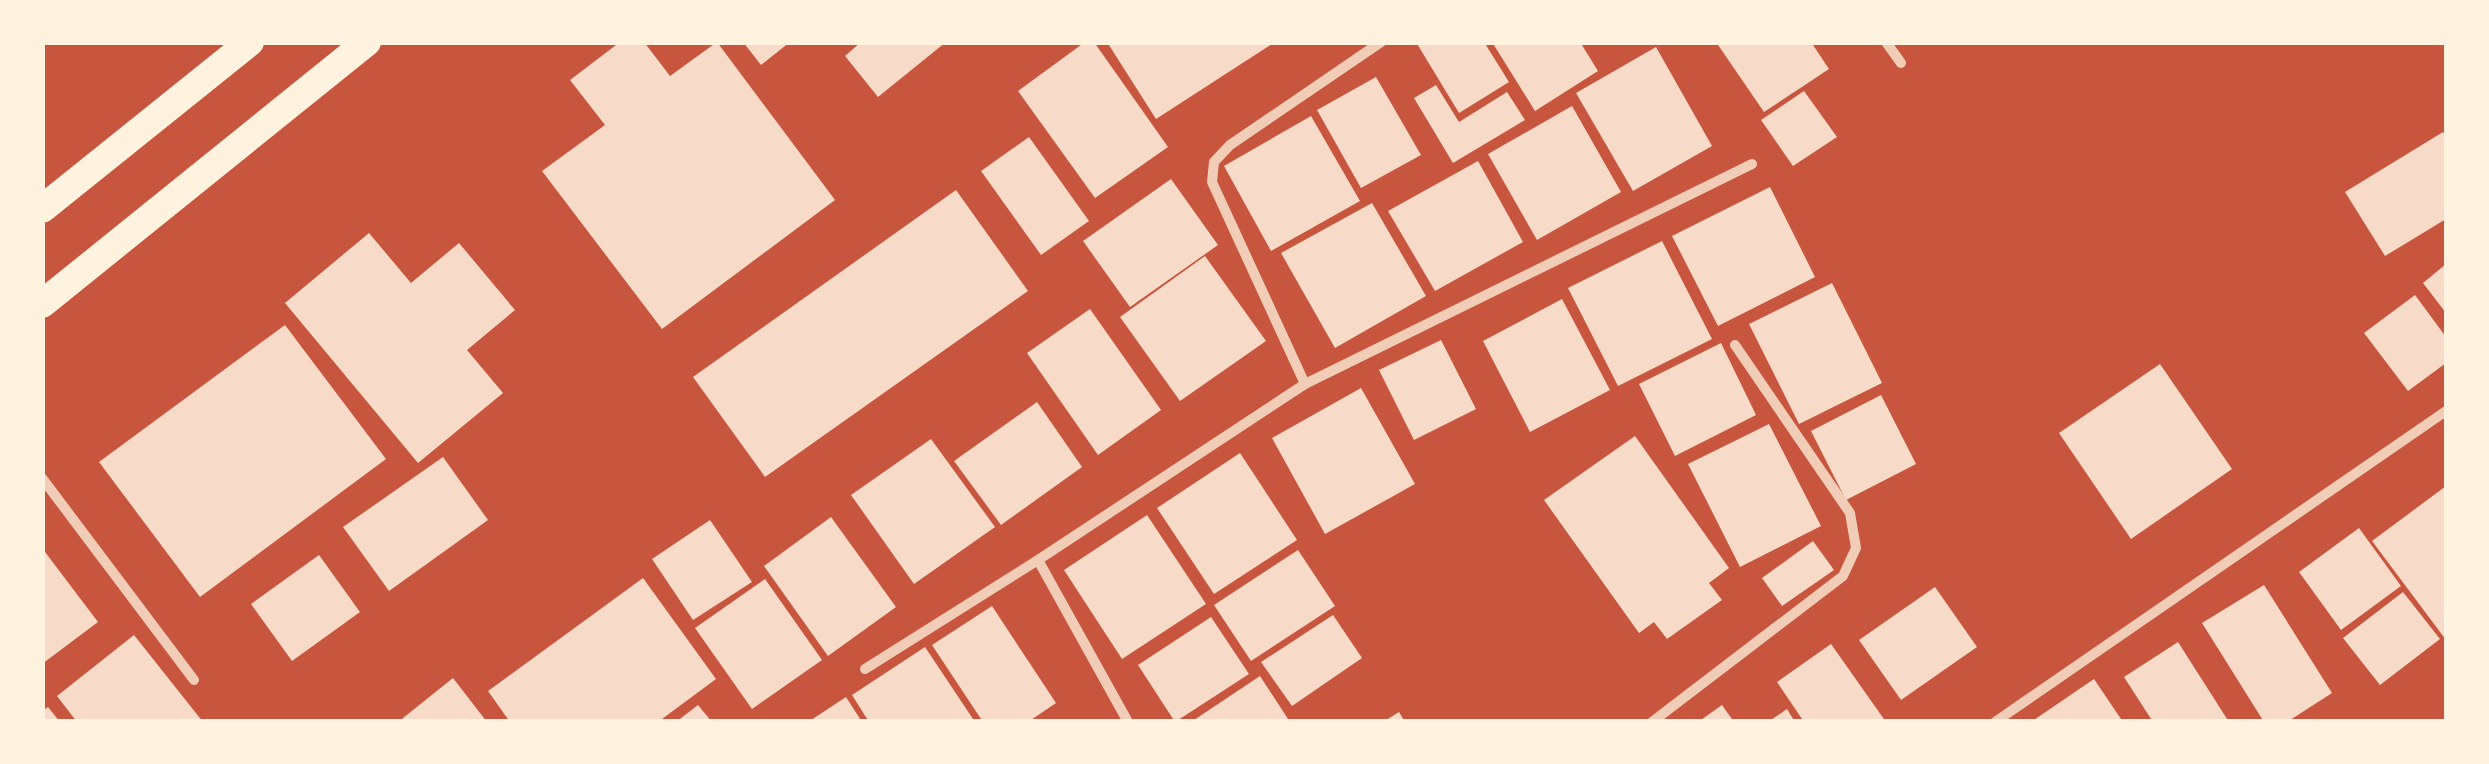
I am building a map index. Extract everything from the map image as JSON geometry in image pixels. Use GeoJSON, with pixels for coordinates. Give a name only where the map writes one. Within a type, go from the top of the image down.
{"type":"FeatureCollection","features":[{"type":"Feature","properties":{"kind":"highway"},"geometry":{"type":"LineString","coordinates":[[42,209],[250,42]]}},
{"type":"Feature","properties":{"kind":"highway"},"geometry":{"type":"LineString","coordinates":[[42,304],[367,42]]}},
{"type":"Feature","properties":{"kind":"street"},"geometry":{"type":"LineString","coordinates":[[1305,384],[1212,182],[1214,162],[1230,145],[1381,42]]}},
{"type":"Feature","properties":{"kind":"street"},"geometry":{"type":"LineString","coordinates":[[1886,42],[1900,63]]}},
{"type":"Feature","properties":{"kind":"street"},"geometry":{"type":"LineString","coordinates":[[865,669],[1305,384],[1752,164]]}},
{"type":"Feature","properties":{"kind":"street"},"geometry":{"type":"LineString","coordinates":[[1652,722],[1843,576],[1856,548],[1850,513],[1735,345]]}},
{"type":"Feature","properties":{"kind":"street"},"geometry":{"type":"LineString","coordinates":[[1995,722],[2446,411]]}},
{"type":"Feature","properties":{"kind":"street"},"geometry":{"type":"LineString","coordinates":[[42,478],[194,680]]}},
{"type":"Feature","properties":{"kind":"street"},"geometry":{"type":"LineString","coordinates":[[1038,560],[1128,722]]}},
{"type":"Feature","properties":{"kind":"building"},"geometry":{"type":"Polygon","coordinates":[[[620,42],[644,42],[670,76],[717,42],[835,200],[662,329],[542,171],[605,125],[570,80],[620,42]]]}},
{"type":"Feature","properties":{"kind":"building"},"geometry":{"type":"Polygon","coordinates":[[[743,42],[790,42],[761,65],[743,42]]]}},
{"type":"Feature","properties":{"kind":"building"},"geometry":{"type":"Polygon","coordinates":[[[861,42],[946,42],[878,97],[845,56],[861,42]]]}},
{"type":"Feature","properties":{"kind":"building"},"geometry":{"type":"Polygon","coordinates":[[[1085,42],[1094,42],[1168,147],[1095,198],[1018,91],[1085,42]]]}},
{"type":"Feature","properties":{"kind":"building"},"geometry":{"type":"Polygon","coordinates":[[[1107,42],[1275,42],[1156,119],[1107,42]]]}},
{"type":"Feature","properties":{"kind":"building"},"geometry":{"type":"Polygon","coordinates":[[[1416,42],[1484,42],[1509,82],[1459,113],[1416,42]]]}},
{"type":"Feature","properties":{"kind":"building"},"geometry":{"type":"Polygon","coordinates":[[[1492,42],[1580,42],[1598,71],[1535,111],[1492,42]]]}},
{"type":"Feature","properties":{"kind":"building"},"geometry":{"type":"Polygon","coordinates":[[[1716,42],[1811,42],[1829,69],[1764,112],[1716,42]]]}},
{"type":"Feature","properties":{"kind":"building"},"geometry":{"type":"Polygon","coordinates":[[[1656,47],[1712,146],[1633,191],[1576,93],[1656,47]]]}},
{"type":"Feature","properties":{"kind":"building"},"geometry":{"type":"Polygon","coordinates":[[[1376,77],[1421,155],[1361,188],[1317,110],[1376,77]]]}},
{"type":"Feature","properties":{"kind":"building"},"geometry":{"type":"Polygon","coordinates":[[[1436,85],[1459,122],[1507,92],[1525,120],[1453,163],[1414,98],[1436,85]]]}},
{"type":"Feature","properties":{"kind":"building"},"geometry":{"type":"Polygon","coordinates":[[[1804,91],[1837,137],[1793,166],[1761,120],[1804,91]]]}},
{"type":"Feature","properties":{"kind":"building"},"geometry":{"type":"Polygon","coordinates":[[[1572,106],[1621,192],[1537,240],[1488,154],[1572,106]]]}},
{"type":"Feature","properties":{"kind":"building"},"geometry":{"type":"Polygon","coordinates":[[[1311,116],[1360,201],[1271,251],[1224,166],[1311,116]]]}},
{"type":"Feature","properties":{"kind":"building"},"geometry":{"type":"Polygon","coordinates":[[[2443,132],[2446,219],[2385,256],[2345,192],[2443,132]]]}},
{"type":"Feature","properties":{"kind":"building"},"geometry":{"type":"Polygon","coordinates":[[[1029,137],[1089,221],[1041,255],[981,171],[1029,137]]]}},
{"type":"Feature","properties":{"kind":"building"},"geometry":{"type":"Polygon","coordinates":[[[1478,161],[1523,242],[1435,291],[1388,211],[1478,161]]]}},
{"type":"Feature","properties":{"kind":"building"},"geometry":{"type":"Polygon","coordinates":[[[1171,179],[1218,245],[1130,307],[1083,241],[1171,179]]]}},
{"type":"Feature","properties":{"kind":"building"},"geometry":{"type":"Polygon","coordinates":[[[1770,187],[1815,277],[1718,326],[1672,236],[1770,187]]]}},
{"type":"Feature","properties":{"kind":"building"},"geometry":{"type":"Polygon","coordinates":[[[956,190],[1028,291],[765,477],[693,377],[956,190]]]}},
{"type":"Feature","properties":{"kind":"building"},"geometry":{"type":"Polygon","coordinates":[[[1372,203],[1426,296],[1335,348],[1281,253],[1372,203]]]}},
{"type":"Feature","properties":{"kind":"building"},"geometry":{"type":"Polygon","coordinates":[[[369,233],[411,283],[459,243],[515,310],[467,350],[503,393],[418,463],[285,303],[369,233]]]}},
{"type":"Feature","properties":{"kind":"building"},"geometry":{"type":"Polygon","coordinates":[[[1662,241],[1712,339],[1618,386],[1568,288],[1662,241]]]}},
{"type":"Feature","properties":{"kind":"building"},"geometry":{"type":"Polygon","coordinates":[[[1205,256],[1266,341],[1180,401],[1120,317],[1205,256]]]}},
{"type":"Feature","properties":{"kind":"building"},"geometry":{"type":"Polygon","coordinates":[[[2446,264],[2446,313],[2423,283],[2446,264]]]}},
{"type":"Feature","properties":{"kind":"building"},"geometry":{"type":"Polygon","coordinates":[[[1832,283],[1882,383],[1799,424],[1749,324],[1832,283]]]}},
{"type":"Feature","properties":{"kind":"building"},"geometry":{"type":"Polygon","coordinates":[[[2415,295],[2446,337],[2446,363],[2408,391],[2364,333],[2415,295]]]}},
{"type":"Feature","properties":{"kind":"building"},"geometry":{"type":"Polygon","coordinates":[[[1562,299],[1610,390],[1530,432],[1483,341],[1562,299]]]}},
{"type":"Feature","properties":{"kind":"building"},"geometry":{"type":"Polygon","coordinates":[[[1090,309],[1161,410],[1098,455],[1027,353],[1090,309]]]}},
{"type":"Feature","properties":{"kind":"building"},"geometry":{"type":"Polygon","coordinates":[[[285,325],[386,459],[200,597],[99,462],[285,325]]]}},
{"type":"Feature","properties":{"kind":"building"},"geometry":{"type":"Polygon","coordinates":[[[1441,340],[1476,409],[1414,440],[1379,370],[1441,340]]]}},
{"type":"Feature","properties":{"kind":"building"},"geometry":{"type":"Polygon","coordinates":[[[1721,343],[1756,415],[1675,456],[1639,384],[1721,343]]]}},
{"type":"Feature","properties":{"kind":"building"},"geometry":{"type":"Polygon","coordinates":[[[2160,364],[2232,469],[2131,539],[2059,433],[2160,364]]]}},
{"type":"Feature","properties":{"kind":"building"},"geometry":{"type":"Polygon","coordinates":[[[1361,388],[1415,484],[1325,534],[1272,438],[1361,388]]]}},
{"type":"Feature","properties":{"kind":"building"},"geometry":{"type":"Polygon","coordinates":[[[1881,395],[1916,464],[1846,500],[1811,431],[1881,395]]]}},
{"type":"Feature","properties":{"kind":"building"},"geometry":{"type":"Polygon","coordinates":[[[1037,402],[1082,467],[1001,525],[954,461],[1037,402]]]}},
{"type":"Feature","properties":{"kind":"building"},"geometry":{"type":"Polygon","coordinates":[[[1769,424],[1821,526],[1740,567],[1688,464],[1769,424]]]}},
{"type":"Feature","properties":{"kind":"building"},"geometry":{"type":"Polygon","coordinates":[[[1635,436],[1729,568],[1709,583],[1722,600],[1667,639],[1654,622],[1639,633],[1544,500],[1635,436]]]}},
{"type":"Feature","properties":{"kind":"building"},"geometry":{"type":"Polygon","coordinates":[[[931,439],[995,527],[914,584],[851,495],[931,439]]]}},
{"type":"Feature","properties":{"kind":"building"},"geometry":{"type":"Polygon","coordinates":[[[1240,453],[1297,540],[1214,594],[1157,508],[1240,453]]]}},
{"type":"Feature","properties":{"kind":"building"},"geometry":{"type":"Polygon","coordinates":[[[443,457],[488,520],[389,591],[343,527],[443,457]]]}},
{"type":"Feature","properties":{"kind":"building"},"geometry":{"type":"Polygon","coordinates":[[[2446,486],[2446,640],[2372,541],[2446,486]]]}},
{"type":"Feature","properties":{"kind":"building"},"geometry":{"type":"Polygon","coordinates":[[[1147,515],[1206,604],[1122,659],[1064,570],[1147,515]]]}},
{"type":"Feature","properties":{"kind":"building"},"geometry":{"type":"Polygon","coordinates":[[[831,517],[896,607],[828,656],[764,566],[831,517]]]}},
{"type":"Feature","properties":{"kind":"building"},"geometry":{"type":"Polygon","coordinates":[[[710,520],[752,582],[693,620],[652,559],[710,520]]]}},
{"type":"Feature","properties":{"kind":"building"},"geometry":{"type":"Polygon","coordinates":[[[2359,528],[2401,586],[2341,630],[2299,572],[2359,528]]]}},
{"type":"Feature","properties":{"kind":"building"},"geometry":{"type":"Polygon","coordinates":[[[1813,541],[1834,570],[1782,606],[1762,578],[1813,541]]]}},
{"type":"Feature","properties":{"kind":"building"},"geometry":{"type":"Polygon","coordinates":[[[42,548],[98,622],[42,664],[42,548]]]}},
{"type":"Feature","properties":{"kind":"building"},"geometry":{"type":"Polygon","coordinates":[[[1298,550],[1335,606],[1251,661],[1214,605],[1298,550]]]}},
{"type":"Feature","properties":{"kind":"building"},"geometry":{"type":"Polygon","coordinates":[[[319,555],[360,612],[292,661],[251,604],[319,555]]]}},
{"type":"Feature","properties":{"kind":"building"},"geometry":{"type":"Polygon","coordinates":[[[643,578],[716,679],[658,722],[510,722],[488,691],[643,578]]]}},
{"type":"Feature","properties":{"kind":"building"},"geometry":{"type":"Polygon","coordinates":[[[765,579],[822,660],[752,709],[695,628],[765,579]]]}},
{"type":"Feature","properties":{"kind":"building"},"geometry":{"type":"Polygon","coordinates":[[[2264,585],[2332,693],[2287,722],[2264,722],[2202,623],[2264,585]]]}},
{"type":"Feature","properties":{"kind":"building"},"geometry":{"type":"Polygon","coordinates":[[[1935,587],[1977,647],[1901,700],[1859,640],[1935,587]]]}},
{"type":"Feature","properties":{"kind":"building"},"geometry":{"type":"Polygon","coordinates":[[[2403,592],[2440,639],[2380,685],[2343,638],[2403,592]]]}},
{"type":"Feature","properties":{"kind":"building"},"geometry":{"type":"Polygon","coordinates":[[[992,606],[1056,703],[1028,722],[983,722],[932,645],[992,606]]]}},
{"type":"Feature","properties":{"kind":"building"},"geometry":{"type":"Polygon","coordinates":[[[1333,615],[1362,658],[1292,706],[1261,662],[1333,615]]]}},
{"type":"Feature","properties":{"kind":"building"},"geometry":{"type":"Polygon","coordinates":[[[1211,617],[1249,674],[1175,722],[1138,665],[1211,617]]]}},
{"type":"Feature","properties":{"kind":"building"},"geometry":{"type":"Polygon","coordinates":[[[134,635],[203,722],[77,722],[57,696],[134,635]]]}},
{"type":"Feature","properties":{"kind":"building"},"geometry":{"type":"Polygon","coordinates":[[[2178,642],[2229,722],[2153,722],[2124,677],[2178,642]]]}},
{"type":"Feature","properties":{"kind":"building"},"geometry":{"type":"Polygon","coordinates":[[[1831,644],[1886,722],[1804,722],[1777,682],[1831,644]]]}},
{"type":"Feature","properties":{"kind":"building"},"geometry":{"type":"Polygon","coordinates":[[[925,647],[975,722],[869,722],[852,695],[925,647]]]}},
{"type":"Feature","properties":{"kind":"building"},"geometry":{"type":"Polygon","coordinates":[[[1260,676],[1290,722],[1191,722],[1260,676]]]}},
{"type":"Feature","properties":{"kind":"building"},"geometry":{"type":"Polygon","coordinates":[[[453,678],[487,722],[398,722],[453,678]]]}},
{"type":"Feature","properties":{"kind":"building"},"geometry":{"type":"Polygon","coordinates":[[[2094,679],[2123,722],[2031,722],[2094,679]]]}},
{"type":"Feature","properties":{"kind":"building"},"geometry":{"type":"Polygon","coordinates":[[[846,697],[862,722],[808,722],[846,697]]]}},
{"type":"Feature","properties":{"kind":"building"},"geometry":{"type":"Polygon","coordinates":[[[698,705],[712,722],[676,722],[698,705]]]}},
{"type":"Feature","properties":{"kind":"building"},"geometry":{"type":"Polygon","coordinates":[[[1722,705],[1734,722],[1698,722],[1722,705]]]}},
{"type":"Feature","properties":{"kind":"building"},"geometry":{"type":"Polygon","coordinates":[[[48,707],[60,722],[42,722],[42,711],[48,707]]]}},
{"type":"Feature","properties":{"kind":"building"},"geometry":{"type":"Polygon","coordinates":[[[1787,709],[1795,722],[1768,722],[1787,709]]]}},
{"type":"Feature","properties":{"kind":"building"},"geometry":{"type":"Polygon","coordinates":[[[1399,712],[1405,722],[1383,722],[1399,712]]]}}]}
